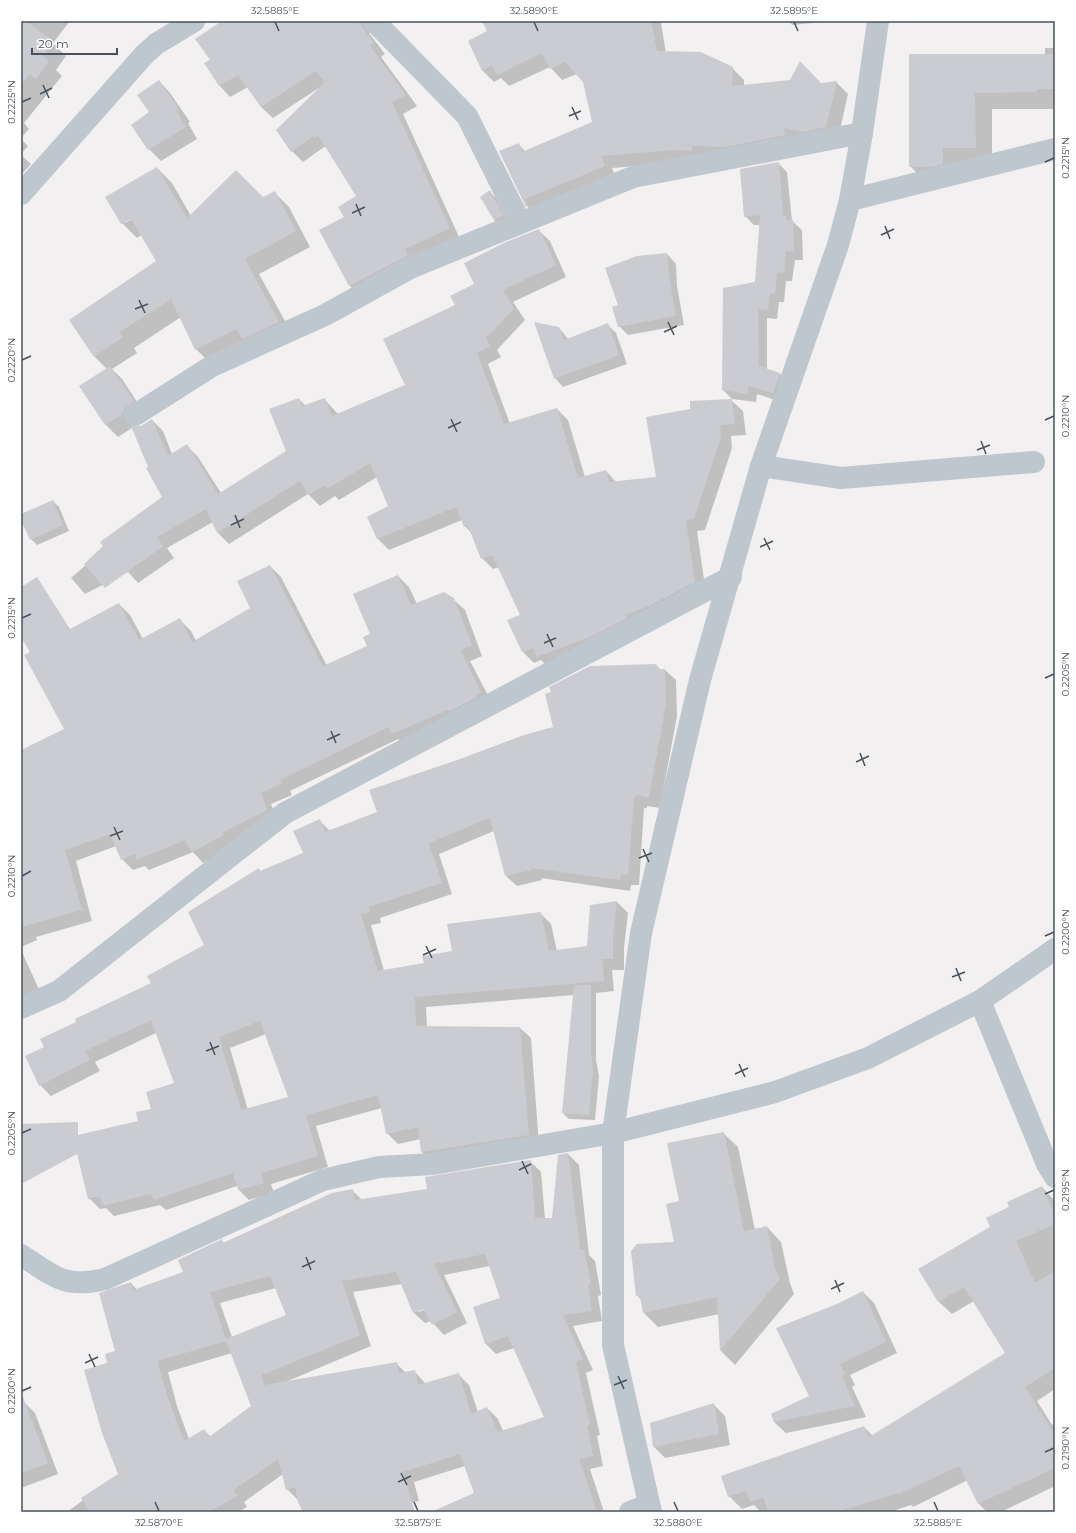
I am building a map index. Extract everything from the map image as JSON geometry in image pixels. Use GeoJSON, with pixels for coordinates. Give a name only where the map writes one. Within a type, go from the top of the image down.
{"type":"FeatureCollection","features":[{"type":"Feature","properties":{"kind":"street"},"geometry":{"type":"LineString","coordinates":[[21,194],[144,55],[156,44],[194,21]]}},
{"type":"Feature","properties":{"kind":"street"},"geometry":{"type":"LineString","coordinates":[[374,21],[467,116],[520,222]]}},
{"type":"Feature","properties":{"kind":"street"},"geometry":{"type":"LineString","coordinates":[[643,1510],[613,1345],[613,1133],[641,933],[700,680],[731,577],[761,466],[838,245],[850,200],[862,133],[878,21]]}},
{"type":"Feature","properties":{"kind":"street"},"geometry":{"type":"LineString","coordinates":[[135,414],[212,366],[325,315],[410,268],[633,177],[862,133]]}},
{"type":"Feature","properties":{"kind":"street"},"geometry":{"type":"LineString","coordinates":[[850,200],[1055,149]]}},
{"type":"Feature","properties":{"kind":"street"},"geometry":{"type":"LineString","coordinates":[[761,466],[841,478],[1034,462]]}},
{"type":"Feature","properties":{"kind":"street"},"geometry":{"type":"LineString","coordinates":[[21,1008],[59,991],[285,813],[731,577]]}},
{"type":"Feature","properties":{"kind":"street"},"geometry":{"type":"LineString","coordinates":[[21,1255],[55,1277],[72,1283],[86,1284],[105,1279],[323,1180],[379,1168],[433,1164],[613,1133],[776,1092],[868,1058],[980,1001],[1055,949]]}},
{"type":"Feature","properties":{"kind":"street"},"geometry":{"type":"LineString","coordinates":[[980,1001],[1052,1167]]}},
{"type":"Feature","properties":{"kind":"building"},"geometry":{"type":"Polygon","coordinates":[[[21,21],[26,21],[54,42],[43,56],[49,62],[36,79],[30,74],[21,85],[21,21]]]}},
{"type":"Feature","properties":{"kind":"building"},"geometry":{"type":"Polygon","coordinates":[[[222,21],[358,21],[374,43],[370,46],[406,95],[392,102],[450,228],[405,249],[408,255],[349,286],[319,230],[344,217],[338,207],[356,196],[318,135],[314,138],[313,136],[291,152],[276,130],[325,82],[316,71],[261,107],[238,75],[219,86],[204,63],[210,60],[195,39],[222,21]]]}},
{"type":"Feature","properties":{"kind":"building"},"geometry":{"type":"Polygon","coordinates":[[[482,21],[651,21],[657,51],[701,52],[733,67],[732,86],[790,80],[800,61],[821,83],[837,81],[826,127],[802,132],[784,128],[785,135],[724,147],[692,146],[692,151],[673,150],[601,156],[605,166],[525,199],[528,206],[526,207],[499,151],[519,143],[522,152],[592,122],[583,82],[565,62],[550,69],[542,53],[497,75],[492,65],[482,71],[468,41],[487,31],[482,21]]]}},
{"type":"Feature","properties":{"kind":"building"},"geometry":{"type":"Polygon","coordinates":[[[909,54],[1055,54],[1055,89],[1037,89],[1037,92],[975,93],[976,148],[943,148],[943,164],[931,167],[909,167],[909,54]]]}},
{"type":"Feature","properties":{"kind":"building"},"geometry":{"type":"Polygon","coordinates":[[[159,80],[179,110],[177,111],[186,127],[148,150],[131,125],[149,112],[137,95],[159,80]]]}},
{"type":"Feature","properties":{"kind":"building"},"geometry":{"type":"Polygon","coordinates":[[[779,162],[783,216],[786,216],[786,220],[793,220],[794,252],[786,251],[784,273],[777,272],[775,294],[770,293],[768,310],[758,309],[759,366],[780,373],[773,393],[749,386],[747,394],[722,390],[723,288],[755,282],[760,215],[744,217],[740,169],[779,162]]]}},
{"type":"Feature","properties":{"kind":"building"},"geometry":{"type":"Polygon","coordinates":[[[157,167],[187,218],[236,170],[263,197],[275,191],[296,231],[245,259],[279,322],[242,339],[237,329],[195,350],[171,299],[120,332],[123,337],[94,357],[69,320],[156,261],[131,219],[121,224],[105,197],[157,167]]]}},
{"type":"Feature","properties":{"kind":"building"},"geometry":{"type":"Polygon","coordinates":[[[490,190],[503,216],[494,220],[480,197],[490,190]]]}},
{"type":"Feature","properties":{"kind":"building"},"geometry":{"type":"Polygon","coordinates":[[[539,229],[556,265],[503,290],[514,309],[486,338],[490,346],[477,353],[504,424],[557,408],[578,478],[606,470],[609,482],[656,477],[646,417],[690,409],[690,401],[732,399],[735,424],[720,425],[721,437],[694,519],[686,520],[695,582],[649,606],[625,615],[627,618],[592,636],[537,657],[533,648],[522,652],[507,620],[520,615],[492,555],[481,559],[468,526],[464,527],[456,507],[377,539],[367,517],[388,506],[370,463],[327,489],[325,485],[308,495],[300,481],[217,533],[206,509],[157,537],[163,546],[105,588],[84,564],[103,546],[100,542],[162,497],[146,468],[148,467],[131,426],[141,426],[152,419],[168,456],[187,444],[218,494],[286,451],[269,409],[299,398],[302,406],[325,398],[332,416],[405,385],[383,339],[455,305],[450,296],[474,284],[464,263],[506,242],[539,229]]]}},
{"type":"Feature","properties":{"kind":"building"},"geometry":{"type":"Polygon","coordinates":[[[667,253],[669,276],[676,316],[618,327],[612,307],[618,305],[605,268],[637,256],[667,253]]]}},
{"type":"Feature","properties":{"kind":"building"},"geometry":{"type":"Polygon","coordinates":[[[534,322],[559,327],[564,340],[608,323],[619,355],[554,379],[534,322]]]}},
{"type":"Feature","properties":{"kind":"building"},"geometry":{"type":"Polygon","coordinates":[[[110,366],[134,401],[124,409],[123,414],[105,425],[79,386],[110,366]]]}},
{"type":"Feature","properties":{"kind":"building"},"geometry":{"type":"Polygon","coordinates":[[[53,500],[63,525],[30,540],[21,520],[21,514],[53,500]]]}},
{"type":"Feature","properties":{"kind":"building"},"geometry":{"type":"Polygon","coordinates":[[[270,565],[323,666],[367,646],[363,637],[370,634],[353,594],[398,575],[411,605],[444,592],[454,598],[472,645],[460,650],[481,692],[476,695],[477,697],[454,709],[443,712],[392,734],[389,727],[280,780],[282,783],[261,793],[267,810],[222,833],[224,835],[192,852],[185,840],[137,860],[135,854],[121,860],[110,834],[65,850],[82,910],[21,927],[21,750],[64,729],[24,655],[30,652],[21,637],[21,587],[37,577],[70,629],[119,603],[139,640],[180,618],[192,642],[250,608],[237,581],[270,565]]]}},
{"type":"Feature","properties":{"kind":"building"},"geometry":{"type":"Polygon","coordinates":[[[656,664],[658,669],[665,669],[666,704],[649,798],[637,795],[636,798],[634,798],[628,875],[621,874],[620,880],[531,868],[532,870],[505,876],[490,818],[429,843],[442,883],[369,907],[370,912],[361,914],[378,971],[424,963],[422,956],[452,951],[447,924],[541,912],[549,951],[587,946],[590,905],[617,901],[613,937],[613,959],[602,959],[604,981],[415,997],[416,1026],[520,1027],[529,1135],[421,1152],[418,1127],[386,1134],[378,1095],[306,1115],[318,1156],[261,1173],[264,1183],[238,1190],[233,1173],[154,1200],[151,1194],[102,1206],[100,1196],[88,1199],[77,1154],[21,1184],[21,1124],[78,1122],[78,1135],[138,1121],[136,1112],[151,1109],[146,1092],[174,1083],[151,1020],[85,1051],[90,1060],[39,1086],[25,1056],[44,1047],[40,1039],[76,1022],[75,1019],[151,983],[147,976],[204,945],[188,912],[259,868],[260,871],[303,853],[293,831],[320,819],[325,832],[377,812],[369,790],[460,759],[524,735],[553,727],[545,694],[551,692],[549,687],[590,666],[656,664]],[[260,1021],[219,1037],[241,1110],[288,1097],[260,1021]]]}},
{"type":"Feature","properties":{"kind":"building"},"geometry":{"type":"Polygon","coordinates":[[[574,985],[591,985],[591,1053],[593,1070],[589,1115],[562,1113],[574,985]]]}},
{"type":"Feature","properties":{"kind":"building"},"geometry":{"type":"Polygon","coordinates":[[[724,1132],[744,1231],[767,1226],[775,1268],[780,1279],[720,1351],[717,1297],[643,1313],[640,1296],[636,1296],[631,1251],[637,1244],[674,1242],[666,1204],[679,1201],[667,1143],[724,1132]]]}},
{"type":"Feature","properties":{"kind":"building"},"geometry":{"type":"Polygon","coordinates":[[[568,1153],[580,1249],[584,1249],[591,1284],[588,1285],[592,1311],[563,1315],[583,1359],[576,1362],[590,1425],[587,1425],[593,1456],[579,1459],[597,1512],[431,1512],[474,1493],[460,1454],[403,1472],[415,1512],[303,1512],[298,1502],[295,1487],[286,1490],[278,1459],[234,1490],[237,1496],[209,1512],[90,1512],[81,1498],[118,1474],[102,1433],[84,1370],[107,1363],[105,1354],[115,1351],[99,1293],[131,1282],[133,1290],[183,1272],[178,1260],[222,1239],[223,1243],[332,1193],[353,1189],[355,1200],[427,1189],[425,1177],[531,1160],[535,1218],[552,1218],[558,1155],[568,1153]],[[485,1254],[434,1264],[457,1312],[432,1325],[424,1309],[413,1313],[396,1272],[342,1281],[360,1335],[262,1375],[264,1385],[397,1362],[399,1373],[415,1370],[418,1385],[459,1373],[471,1414],[487,1407],[498,1432],[544,1417],[508,1336],[485,1344],[473,1307],[500,1298],[485,1254]],[[270,1276],[210,1292],[226,1339],[286,1315],[270,1276]],[[226,1341],[157,1361],[167,1395],[184,1441],[204,1429],[209,1437],[251,1406],[226,1341]]]}},
{"type":"Feature","properties":{"kind":"building"},"geometry":{"type":"Polygon","coordinates":[[[1042,1186],[1055,1215],[1055,1224],[1016,1241],[1035,1283],[1055,1271],[1055,1368],[1025,1387],[1055,1435],[1055,1468],[978,1504],[959,1466],[899,1494],[898,1493],[837,1512],[768,1512],[763,1497],[750,1502],[746,1491],[728,1497],[721,1476],[864,1426],[869,1437],[1005,1353],[964,1287],[938,1302],[918,1269],[990,1227],[986,1218],[1009,1207],[1007,1202],[1042,1186]]]}},
{"type":"Feature","properties":{"kind":"building"},"geometry":{"type":"Polygon","coordinates":[[[863,1291],[886,1342],[840,1364],[845,1374],[842,1376],[855,1406],[774,1422],[771,1414],[809,1396],[776,1328],[837,1304],[863,1291]]]}},
{"type":"Feature","properties":{"kind":"building"},"geometry":{"type":"Polygon","coordinates":[[[21,1397],[23,1397],[48,1463],[21,1473],[21,1397]]]}},
{"type":"Feature","properties":{"kind":"building"},"geometry":{"type":"Polygon","coordinates":[[[714,1403],[719,1434],[653,1447],[650,1423],[714,1403]]]}}]}
